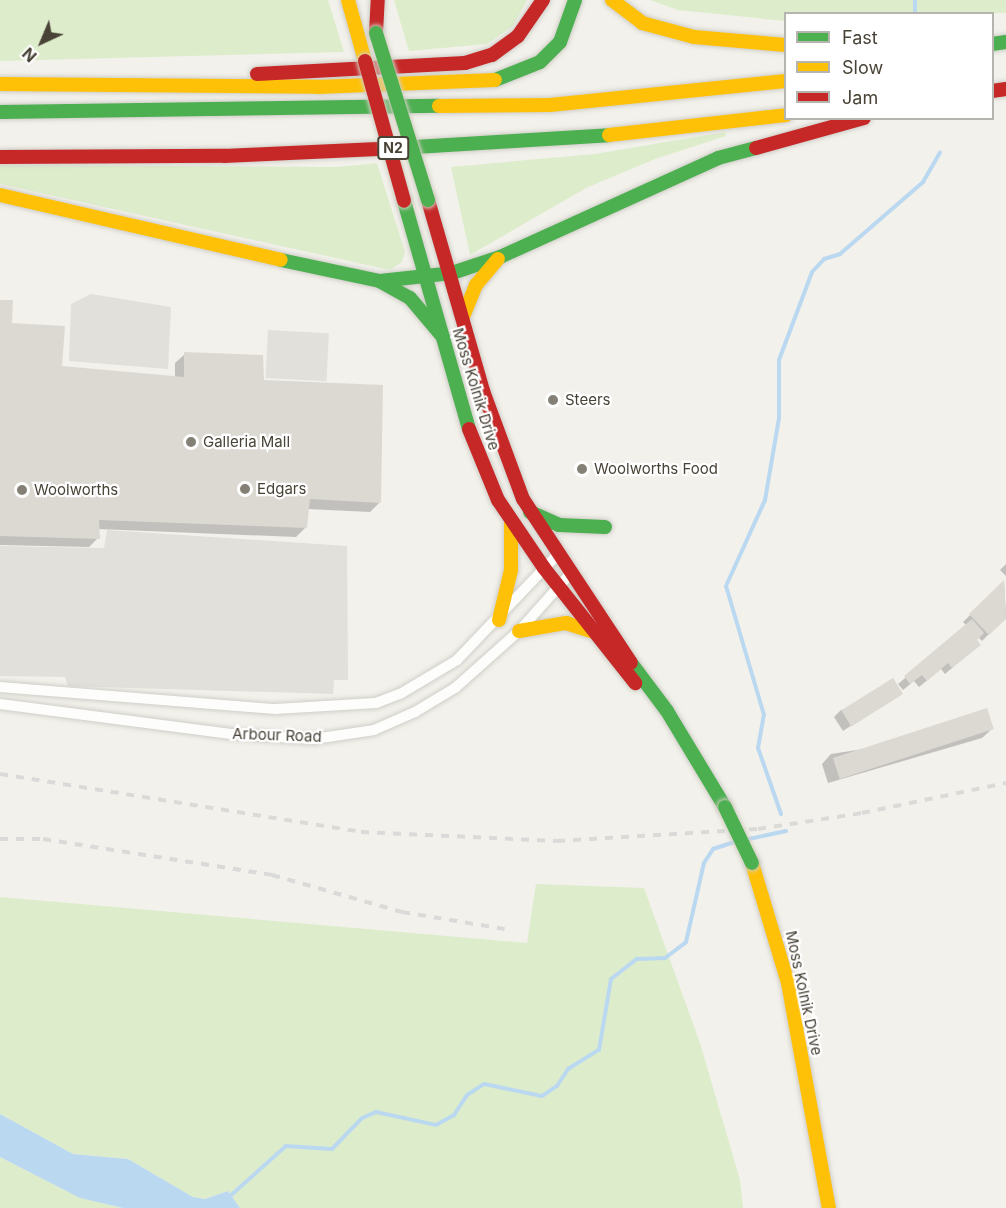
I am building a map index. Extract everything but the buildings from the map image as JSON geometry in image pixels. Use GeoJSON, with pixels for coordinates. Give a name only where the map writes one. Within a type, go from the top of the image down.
{"type":"FeatureCollection","features":[{"type":"Feature","properties":{"kind":"main road"},"geometry":{"type":"LineString","coordinates":[[45,84],[465,63],[492,55],[518,36],[543,0]]}},
{"type":"Feature","properties":{"kind":"main road"},"geometry":{"type":"LineString","coordinates":[[0,84],[363,86],[506,78],[540,62],[560,42],[575,0]]}},
{"type":"Feature","properties":{"kind":"main road"},"geometry":{"type":"LineString","coordinates":[[612,0],[642,22],[694,37],[784,45]]}},
{"type":"Feature","properties":{"kind":"main road","name":"Moss Kolnik Drive"},"geometry":{"type":"LineString","coordinates":[[373,6],[376,33],[452,273],[497,434],[530,512],[570,574],[667,711],[678,734]]}},
{"type":"Feature","properties":{"kind":"main road","name":"Moss Kolnik Drive"},"geometry":{"type":"LineString","coordinates":[[350,7],[471,437],[498,500],[558,587],[678,734],[725,807],[752,863],[788,983],[830,1208]]}},
{"type":"Feature","properties":{"kind":"main road"},"geometry":{"type":"LineString","coordinates":[[0,112],[550,105],[784,81]]}},
{"type":"Feature","properties":{"kind":"main road","name":"N2"},"geometry":{"type":"LineString","coordinates":[[0,157],[225,156],[561,140],[784,115]]}},
{"type":"Feature","properties":{"kind":"main road"},"geometry":{"type":"LineString","coordinates":[[0,195],[380,281],[427,278],[452,273],[500,257],[718,158],[857,120]]}},
{"type":"Feature","properties":{"kind":"main road"},"geometry":{"type":"LineString","coordinates":[[463,317],[476,285],[500,257]]}},
{"type":"Feature","properties":{"kind":"main road"},"geometry":{"type":"LineString","coordinates":[[380,281],[416,303],[443,337]]}},
{"type":"Feature","properties":{"kind":"main road"},"geometry":{"type":"LineString","coordinates":[[530,512],[559,525],[605,527]]}},
{"type":"Feature","properties":{"kind":"main road"},"geometry":{"type":"LineString","coordinates":[[498,620],[511,570],[511,520]]}},
{"type":"Feature","properties":{"kind":"main road"},"geometry":{"type":"LineString","coordinates":[[519,631],[566,623],[593,632]]}},
{"type":"Feature","properties":{"kind":"street","name":"Arbour Road"},"geometry":{"type":"LineString","coordinates":[[0,687],[275,709],[376,703],[438,674],[498,620],[557,555]]}},
{"type":"Feature","properties":{"kind":"street","name":"Arbour Road"},"geometry":{"type":"LineString","coordinates":[[0,704],[231,734],[324,737],[374,730],[415,712],[455,688],[519,631],[570,574]]}},
{"type":"Feature","properties":{"kind":"green space"},"geometry":{"type":"Polygon","coordinates":[[[0,0],[328,0],[344,52],[0,61],[0,0]]]}},
{"type":"Feature","properties":{"kind":"green space"},"geometry":{"type":"Polygon","coordinates":[[[394,0],[527,0],[513,26],[487,44],[409,51],[394,0]]]}},
{"type":"Feature","properties":{"kind":"green space"},"geometry":{"type":"Polygon","coordinates":[[[650,0],[1006,0],[1006,13],[784,12],[784,21],[678,10],[650,0]]]}},
{"type":"Feature","properties":{"kind":"green space"},"geometry":{"type":"Polygon","coordinates":[[[725,132],[726,136],[655,159],[586,188],[470,255],[451,167],[595,154],[725,132]]]}},
{"type":"Feature","properties":{"kind":"green space"},"geometry":{"type":"Polygon","coordinates":[[[377,163],[405,252],[402,262],[390,270],[0,184],[0,165],[337,167],[377,163]]]}},
{"type":"Feature","properties":{"kind":"green space"},"geometry":{"type":"Polygon","coordinates":[[[536,884],[644,888],[700,1043],[740,1180],[743,1208],[240,1208],[228,1191],[205,1199],[193,1197],[128,1159],[73,1154],[0,1114],[0,897],[527,943],[536,884]]]}},
{"type":"Feature","properties":{"kind":"green space"},"geometry":{"type":"Polygon","coordinates":[[[0,1157],[80,1198],[123,1208],[0,1208],[0,1157]]]}},
{"type":"Feature","properties":{"kind":"shaded area"},"geometry":{"type":"Polygon","coordinates":[[[91,294],[171,307],[168,369],[69,361],[71,304],[91,294]]]}},
{"type":"Feature","properties":{"kind":"shaded area"},"geometry":{"type":"Polygon","coordinates":[[[268,330],[329,333],[326,381],[265,378],[268,330]]]}},
{"type":"Feature","properties":{"kind":"shaded area"},"geometry":{"type":"Polygon","coordinates":[[[107,530],[347,546],[348,680],[334,680],[333,694],[68,686],[65,677],[0,676],[0,546],[104,548],[107,530]]]}},
{"type":"Feature","properties":{"kind":"water"},"geometry":{"type":"Polygon","coordinates":[[[0,1114],[73,1154],[128,1159],[193,1197],[205,1199],[228,1191],[240,1208],[123,1208],[80,1198],[0,1157],[0,1114]]]}},
{"type":"Feature","properties":{"kind":"waterway"},"geometry":{"type":"LineString","coordinates":[[915,0],[915,12]]}},
{"type":"Feature","properties":{"kind":"waterway"},"geometry":{"type":"LineString","coordinates":[[781,814],[758,748],[764,715],[726,586],[765,500],[779,418],[779,360],[812,272],[824,259],[840,254],[923,182],[940,153]]}},
{"type":"Feature","properties":{"kind":"waterway"},"geometry":{"type":"LineString","coordinates":[[744,840],[786,831]]}},
{"type":"Feature","properties":{"kind":"waterway"},"geometry":{"type":"LineString","coordinates":[[229,1197],[286,1146],[332,1149],[362,1118],[376,1112],[436,1125],[454,1115],[467,1095],[484,1084],[542,1096],[557,1086],[568,1069],[599,1050],[611,979],[637,959],[665,958],[686,942],[704,863],[713,849],[737,841]]}},
{"type":"Feature","properties":{"kind":"railway"},"geometry":{"type":"LineString","coordinates":[[0,774],[361,832],[557,841],[758,829],[862,813],[1006,783]]}},
{"type":"Feature","properties":{"kind":"railway"},"geometry":{"type":"LineString","coordinates":[[0,839],[43,839],[272,875],[402,912],[505,929]]}},
{"type":"Feature","properties":{"kind":"traffic: fast"},"geometry":{"type":"LineString","coordinates":[[495,80],[540,62],[560,42],[575,0]]}},
{"type":"Feature","properties":{"kind":"traffic: fast"},"geometry":{"type":"LineString","coordinates":[[376,33],[428,200]]}},
{"type":"Feature","properties":{"kind":"traffic: fast"},"geometry":{"type":"LineString","coordinates":[[994,44],[1006,42]]}},
{"type":"Feature","properties":{"kind":"traffic: fast"},"geometry":{"type":"LineString","coordinates":[[0,112],[439,106]]}},
{"type":"Feature","properties":{"kind":"traffic: fast"},"geometry":{"type":"LineString","coordinates":[[382,149],[609,135]]}},
{"type":"Feature","properties":{"kind":"traffic: fast"},"geometry":{"type":"LineString","coordinates":[[281,260],[380,281],[452,273],[500,257],[718,158],[756,148]]}},
{"type":"Feature","properties":{"kind":"traffic: fast"},"geometry":{"type":"LineString","coordinates":[[404,201],[469,429]]}},
{"type":"Feature","properties":{"kind":"traffic: fast"},"geometry":{"type":"LineString","coordinates":[[381,282],[410,298],[443,337]]}},
{"type":"Feature","properties":{"kind":"traffic: fast"},"geometry":{"type":"LineString","coordinates":[[530,512],[559,525],[605,527]]}},
{"type":"Feature","properties":{"kind":"traffic: fast"},"geometry":{"type":"LineString","coordinates":[[631,663],[667,711],[725,807]]}},
{"type":"Feature","properties":{"kind":"traffic: fast"},"geometry":{"type":"LineString","coordinates":[[725,807],[752,863]]}},
{"type":"Feature","properties":{"kind":"traffic: slow"},"geometry":{"type":"LineString","coordinates":[[348,0],[365,61]]}},
{"type":"Feature","properties":{"kind":"traffic: slow"},"geometry":{"type":"LineString","coordinates":[[612,0],[642,23],[694,37],[784,45]]}},
{"type":"Feature","properties":{"kind":"traffic: slow"},"geometry":{"type":"LineString","coordinates":[[0,84],[318,87],[495,80]]}},
{"type":"Feature","properties":{"kind":"traffic: slow"},"geometry":{"type":"LineString","coordinates":[[439,106],[550,105],[784,81]]}},
{"type":"Feature","properties":{"kind":"traffic: slow"},"geometry":{"type":"LineString","coordinates":[[609,135],[784,115]]}},
{"type":"Feature","properties":{"kind":"traffic: slow"},"geometry":{"type":"LineString","coordinates":[[0,195],[281,260]]}},
{"type":"Feature","properties":{"kind":"traffic: slow"},"geometry":{"type":"LineString","coordinates":[[463,317],[476,285],[498,259]]}},
{"type":"Feature","properties":{"kind":"traffic: slow"},"geometry":{"type":"LineString","coordinates":[[499,620],[511,570],[511,523]]}},
{"type":"Feature","properties":{"kind":"traffic: slow"},"geometry":{"type":"LineString","coordinates":[[519,631],[566,623],[593,632]]}},
{"type":"Feature","properties":{"kind":"traffic: slow"},"geometry":{"type":"LineString","coordinates":[[752,863],[788,983],[829,1208]]}},
{"type":"Feature","properties":{"kind":"traffic: jam"},"geometry":{"type":"LineString","coordinates":[[376,33],[378,0]]}},
{"type":"Feature","properties":{"kind":"traffic: jam"},"geometry":{"type":"LineString","coordinates":[[257,74],[465,63],[492,55],[518,36],[543,0]]}},
{"type":"Feature","properties":{"kind":"traffic: jam"},"geometry":{"type":"LineString","coordinates":[[365,61],[404,201]]}},
{"type":"Feature","properties":{"kind":"traffic: jam"},"geometry":{"type":"LineString","coordinates":[[994,91],[1006,89]]}},
{"type":"Feature","properties":{"kind":"traffic: jam"},"geometry":{"type":"LineString","coordinates":[[756,148],[857,120]]}},
{"type":"Feature","properties":{"kind":"traffic: jam"},"geometry":{"type":"LineString","coordinates":[[0,157],[225,156],[382,149]]}},
{"type":"Feature","properties":{"kind":"traffic: jam"},"geometry":{"type":"LineString","coordinates":[[428,200],[483,391],[523,499],[631,663]]}},
{"type":"Feature","properties":{"kind":"traffic: jam"},"geometry":{"type":"LineString","coordinates":[[469,429],[498,500],[544,568],[635,683]]}},
{"type":"Feature","properties":{"kind":"place","name":"Steers"},"geometry":{"type":"Point","coordinates":[553,400]}},
{"type":"Feature","properties":{"kind":"place","name":"Galleria Mall"},"geometry":{"type":"Point","coordinates":[191,442]}},
{"type":"Feature","properties":{"kind":"place","name":"Woolworths Food"},"geometry":{"type":"Point","coordinates":[582,469]}},
{"type":"Feature","properties":{"kind":"place","name":"Edgars"},"geometry":{"type":"Point","coordinates":[245,489]}},
{"type":"Feature","properties":{"kind":"place","name":"Woolworths"},"geometry":{"type":"Point","coordinates":[22,490]}}]}
